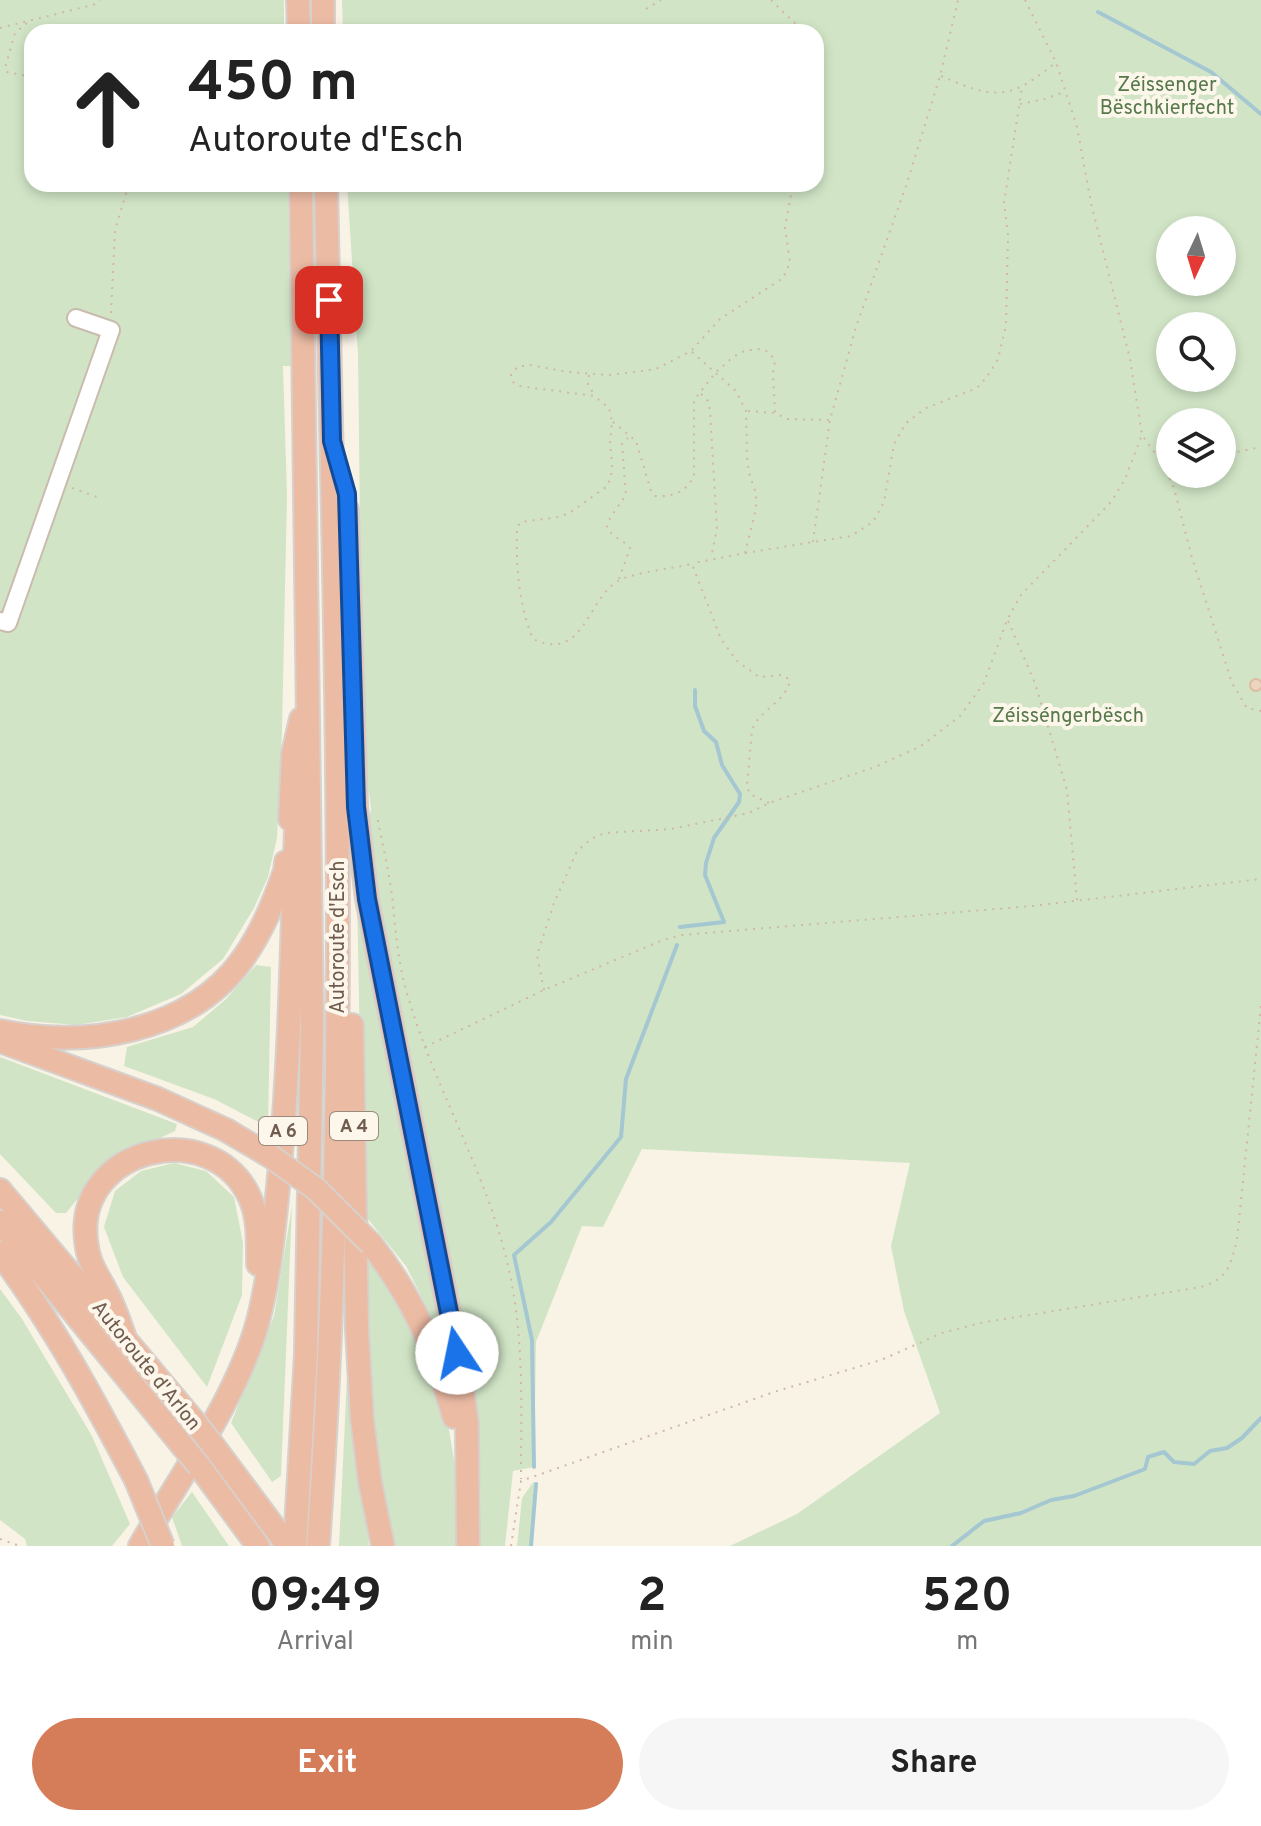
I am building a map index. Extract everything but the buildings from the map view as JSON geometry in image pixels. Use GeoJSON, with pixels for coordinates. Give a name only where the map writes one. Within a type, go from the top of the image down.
{"type":"FeatureCollection","features":[{"type":"Feature","properties":{"kind":"highway"},"geometry":{"type":"LineString","coordinates":[[298,0],[299,24]]}},
{"type":"Feature","properties":{"kind":"highway"},"geometry":{"type":"LineString","coordinates":[[323,0],[323,24]]}},
{"type":"Feature","properties":{"kind":"highway","name":"Autoroute d'Esch"},"geometry":{"type":"LineString","coordinates":[[287,1542],[306,1353],[312,1026],[301,192]]}},
{"type":"Feature","properties":{"kind":"highway","name":"Autoroute d'Esch"},"geometry":{"type":"LineString","coordinates":[[318,1546],[330,1355],[338,1023],[326,192]]}},
{"type":"Feature","properties":{"kind":"highway","name":"A 4"},"geometry":{"type":"LineString","coordinates":[[332,441],[347,494],[356,807],[367,899],[457,1353],[467,1423],[467,1542]]}},
{"type":"Feature","properties":{"kind":"highway"},"geometry":{"type":"LineString","coordinates":[[0,1031],[23,1036],[77,1038],[129,1032],[171,1015],[209,994],[241,961],[265,923],[285,871],[293,754],[309,686]]}},
{"type":"Feature","properties":{"kind":"highway","name":"A 6"},"geometry":{"type":"LineString","coordinates":[[140,1546],[217,1414],[239,1369],[257,1323],[272,1252],[283,1124],[299,757],[309,686]]}},
{"type":"Feature","properties":{"kind":"highway","name":"A 4"},"geometry":{"type":"LineString","coordinates":[[335,705],[348,787],[357,1315],[362,1418],[370,1482],[383,1546]]}},
{"type":"Feature","properties":{"kind":"highway","name":"A 6"},"geometry":{"type":"LineString","coordinates":[[0,1041],[158,1099],[226,1130],[316,1189],[371,1244],[397,1277],[430,1343],[448,1395],[467,1477]]}},
{"type":"Feature","properties":{"kind":"highway"},"geometry":{"type":"LineString","coordinates":[[124,1335],[108,1295],[93,1271],[86,1240],[85,1223],[94,1195],[111,1171],[134,1157],[160,1149],[198,1153],[220,1164],[237,1178],[250,1197],[258,1226],[258,1269],[231,1364],[214,1399],[128,1546]]}},
{"type":"Feature","properties":{"kind":"highway","name":"Autoroute d'Arlon"},"geometry":{"type":"LineString","coordinates":[[0,1190],[124,1335],[287,1542]]}},
{"type":"Feature","properties":{"kind":"highway","name":"Autoroute d'Arlon"},"geometry":{"type":"LineString","coordinates":[[0,1222],[199,1466],[258,1546]]}},
{"type":"Feature","properties":{"kind":"highway"},"geometry":{"type":"LineString","coordinates":[[0,1253],[82,1376],[136,1480],[163,1546]]}},
{"type":"Feature","properties":{"kind":"lane"},"geometry":{"type":"LineString","coordinates":[[0,621],[8,623],[111,330],[76,318]]}},
{"type":"Feature","properties":{"kind":"path"},"geometry":{"type":"LineString","coordinates":[[0,28],[96,4],[100,0]]}},
{"type":"Feature","properties":{"kind":"path"},"geometry":{"type":"LineString","coordinates":[[646,9],[661,0]]}},
{"type":"Feature","properties":{"kind":"path"},"geometry":{"type":"LineString","coordinates":[[771,0],[796,24]]}},
{"type":"Feature","properties":{"kind":"path"},"geometry":{"type":"LineString","coordinates":[[813,543],[830,420],[856,327],[907,183],[940,76],[958,0]]}},
{"type":"Feature","properties":{"kind":"path"},"geometry":{"type":"LineString","coordinates":[[1025,0],[1056,62],[1066,91],[1130,359],[1142,435],[1156,455]]}},
{"type":"Feature","properties":{"kind":"path"},"geometry":{"type":"LineString","coordinates":[[24,26],[15,33],[5,68],[7,72],[24,76]]}},
{"type":"Feature","properties":{"kind":"path"},"geometry":{"type":"LineString","coordinates":[[940,76],[987,94],[1005,93],[1022,87],[1056,62]]}},
{"type":"Feature","properties":{"kind":"path"},"geometry":{"type":"LineString","coordinates":[[618,580],[711,559],[851,536],[873,522],[884,502],[894,444],[906,423],[926,408],[977,388],[998,359],[1006,325],[1008,235],[1004,203],[1022,87]]}},
{"type":"Feature","properties":{"kind":"path"},"geometry":{"type":"LineString","coordinates":[[1019,104],[1066,91]]}},
{"type":"Feature","properties":{"kind":"path"},"geometry":{"type":"LineString","coordinates":[[111,330],[111,265],[115,230],[127,192]]}},
{"type":"Feature","properties":{"kind":"path"},"geometry":{"type":"LineString","coordinates":[[594,396],[519,386],[513,382],[511,375],[517,367],[530,365],[609,375],[656,369],[691,351],[720,319],[783,278],[790,263],[786,213],[791,192]]}},
{"type":"Feature","properties":{"kind":"path"},"geometry":{"type":"LineString","coordinates":[[612,421],[636,441],[651,491],[655,496],[662,497],[679,493],[689,486],[694,476],[693,405],[696,396],[701,394],[716,372],[744,351],[758,349],[769,352],[775,361],[775,413]]}},
{"type":"Feature","properties":{"kind":"path"},"geometry":{"type":"LineString","coordinates":[[691,351],[736,391],[746,411],[748,464],[756,493],[756,509],[745,553]]}},
{"type":"Feature","properties":{"kind":"path"},"geometry":{"type":"LineString","coordinates":[[589,374],[588,384],[594,396],[609,408],[612,421],[611,478],[606,487],[571,512],[559,517],[521,522],[517,527],[516,553],[522,605],[533,639],[558,644],[570,639],[618,580],[630,548],[625,541],[611,535],[607,527],[626,495],[622,444],[629,438]]}},
{"type":"Feature","properties":{"kind":"path"},"geometry":{"type":"LineString","coordinates":[[701,394],[708,401],[710,411],[717,529],[711,559]]}},
{"type":"Feature","properties":{"kind":"path"},"geometry":{"type":"LineString","coordinates":[[746,411],[775,413],[787,419],[830,420]]}},
{"type":"Feature","properties":{"kind":"path"},"geometry":{"type":"LineString","coordinates":[[544,990],[537,955],[554,903],[577,851],[591,839],[605,833],[671,829],[749,813],[769,803],[875,767],[921,746],[960,716],[984,683],[1007,620],[1021,595],[1111,502],[1125,479],[1142,435]]}},
{"type":"Feature","properties":{"kind":"path"},"geometry":{"type":"LineString","coordinates":[[1236,452],[1261,447]]}},
{"type":"Feature","properties":{"kind":"path"},"geometry":{"type":"LineString","coordinates":[[57,483],[97,497]]}},
{"type":"Feature","properties":{"kind":"path"},"geometry":{"type":"LineString","coordinates":[[1174,488],[1192,558],[1232,683],[1247,708],[1261,711]]}},
{"type":"Feature","properties":{"kind":"path"},"geometry":{"type":"LineString","coordinates":[[692,564],[721,639],[737,661],[759,677],[782,675],[790,680],[788,690],[755,722],[752,730],[747,786],[750,794],[769,803]]}},
{"type":"Feature","properties":{"kind":"path"},"geometry":{"type":"LineString","coordinates":[[1007,620],[1035,683],[1067,790],[1078,901]]}},
{"type":"Feature","properties":{"kind":"path"},"geometry":{"type":"LineString","coordinates":[[378,820],[393,902],[400,966],[425,1047],[484,1188],[512,1284],[521,1370],[521,1481],[511,1546]]}},
{"type":"Feature","properties":{"kind":"path"},"geometry":{"type":"LineString","coordinates":[[425,1047],[544,990],[682,935],[1078,901],[1261,879]]}},
{"type":"Feature","properties":{"kind":"path"},"geometry":{"type":"LineString","coordinates":[[521,1481],[774,1392],[881,1360],[942,1333],[980,1323],[1216,1282],[1229,1268],[1237,1240],[1261,1005]]}},
{"type":"Feature","properties":{"kind":"path"},"geometry":{"type":"LineString","coordinates":[[0,1539],[20,1546]]}},
{"type":"Feature","properties":{"kind":"green space"},"geometry":{"type":"Polygon","coordinates":[[[0,0],[284,0],[284,24],[24,24],[24,192],[288,192],[291,366],[283,366],[287,495],[282,733],[277,838],[268,877],[254,908],[223,959],[181,994],[127,1017],[76,1025],[27,1021],[0,1015],[0,0]]]}},
{"type":"Feature","properties":{"kind":"green space"},"geometry":{"type":"Polygon","coordinates":[[[342,0],[1261,0],[1261,1546],[730,1546],[797,1514],[940,1413],[904,1311],[891,1246],[910,1163],[642,1149],[603,1227],[582,1226],[536,1342],[534,1467],[513,1471],[505,1546],[478,1546],[479,1461],[458,1321],[436,1326],[406,1266],[363,1213],[357,893],[371,809],[363,775],[358,354],[348,192],[824,192],[824,24],[343,24],[342,0]]]}},
{"type":"Feature","properties":{"kind":"green space"},"geometry":{"type":"Polygon","coordinates":[[[256,965],[271,967],[268,1127],[214,1099],[124,1066],[127,1047],[193,1027],[226,999],[256,965]]]}},
{"type":"Feature","properties":{"kind":"green space"},"geometry":{"type":"Polygon","coordinates":[[[0,1057],[177,1124],[175,1131],[124,1155],[89,1185],[66,1213],[56,1213],[0,1154],[0,1057]]]}},
{"type":"Feature","properties":{"kind":"green space"},"geometry":{"type":"Polygon","coordinates":[[[174,1163],[206,1171],[234,1197],[243,1243],[242,1295],[207,1387],[123,1277],[104,1227],[115,1191],[141,1171],[174,1163]]]}},
{"type":"Feature","properties":{"kind":"green space"},"geometry":{"type":"Polygon","coordinates":[[[292,1206],[281,1476],[272,1482],[231,1423],[274,1316],[292,1206]]]}},
{"type":"Feature","properties":{"kind":"green space"},"geometry":{"type":"Polygon","coordinates":[[[365,1256],[413,1324],[448,1424],[457,1478],[457,1546],[393,1546],[378,1482],[370,1417],[365,1256]]]}},
{"type":"Feature","properties":{"kind":"green space"},"geometry":{"type":"Polygon","coordinates":[[[0,1289],[22,1319],[92,1436],[130,1524],[112,1546],[27,1546],[25,1539],[0,1520],[0,1289]]]}},
{"type":"Feature","properties":{"kind":"green space"},"geometry":{"type":"Polygon","coordinates":[[[349,1335],[351,1404],[369,1546],[339,1546],[349,1335]]]}},
{"type":"Feature","properties":{"kind":"green space"},"geometry":{"type":"Polygon","coordinates":[[[534,1481],[530,1546],[517,1546],[522,1498],[534,1481]]]}},
{"type":"Feature","properties":{"kind":"green space"},"geometry":{"type":"Polygon","coordinates":[[[192,1492],[229,1546],[182,1546],[172,1517],[192,1492]]]}},
{"type":"Feature","properties":{"kind":"waterway"},"geometry":{"type":"LineString","coordinates":[[1098,12],[1211,72],[1261,114]]}},
{"type":"Feature","properties":{"kind":"waterway"},"geometry":{"type":"LineString","coordinates":[[680,927],[724,922],[705,875],[706,863],[714,838],[739,802],[740,794],[722,765],[716,742],[704,731],[695,706],[695,690]]}},
{"type":"Feature","properties":{"kind":"waterway"},"geometry":{"type":"LineString","coordinates":[[534,1467],[532,1340],[514,1255],[551,1222],[621,1137],[626,1079],[677,945]]}},
{"type":"Feature","properties":{"kind":"waterway"},"geometry":{"type":"LineString","coordinates":[[952,1546],[984,1521],[1074,1496],[1145,1469],[1148,1457],[1164,1452],[1174,1462],[1194,1464],[1210,1451],[1227,1448],[1242,1438],[1261,1418]]}},
{"type":"Feature","properties":{"kind":"waterway"},"geometry":{"type":"LineString","coordinates":[[531,1546],[536,1484]]}},
{"type":"Feature","properties":{"kind":"route"},"geometry":{"type":"LineString","coordinates":[[329,300],[332,441],[347,494],[356,807],[367,899],[457,1353]]}},
{"type":"Feature","properties":{"kind":"park label","name":"Zéissenger Bëschkierfecht"},"geometry":{"type":"Point","coordinates":[1167,96]}},
{"type":"Feature","properties":{"kind":"park label","name":"Zéisséngerbësch"},"geometry":{"type":"Point","coordinates":[1068,715]}}]}
